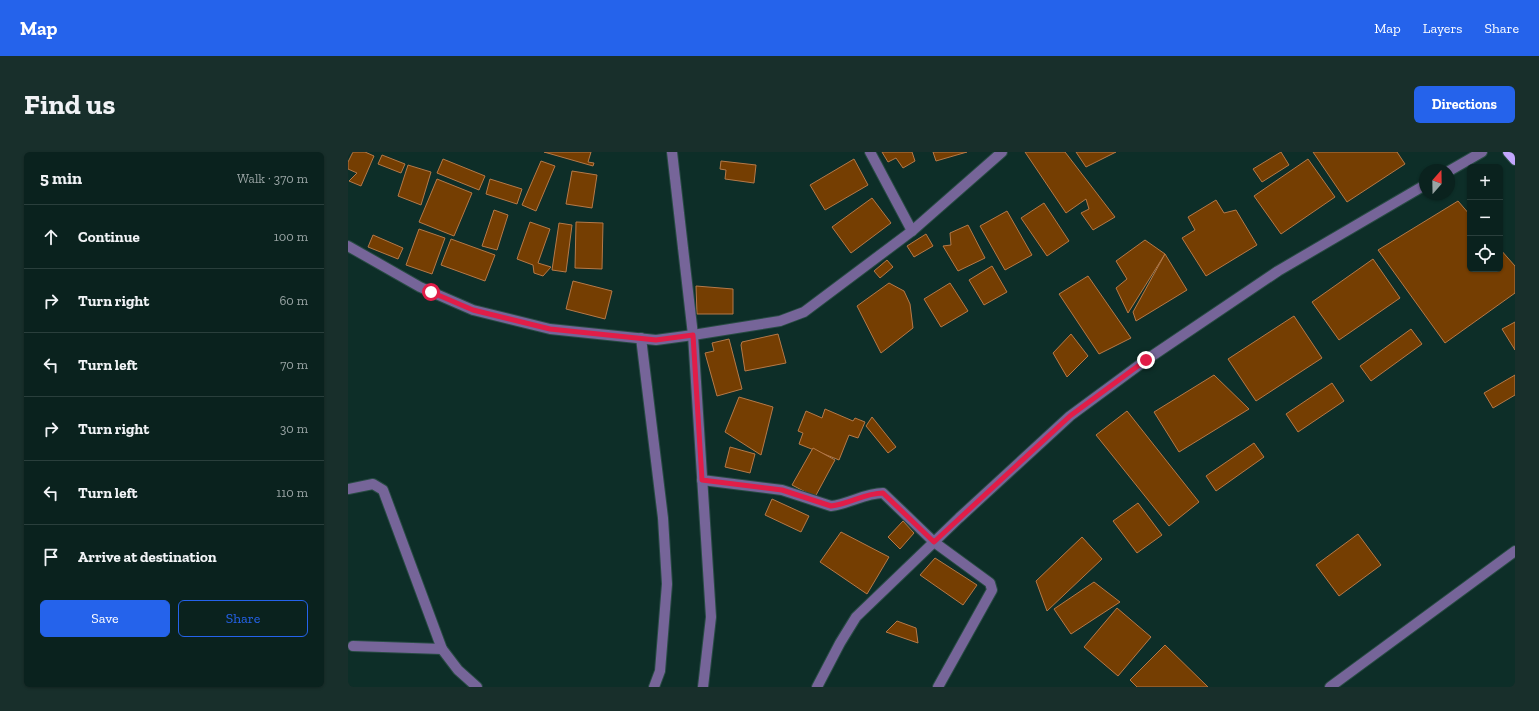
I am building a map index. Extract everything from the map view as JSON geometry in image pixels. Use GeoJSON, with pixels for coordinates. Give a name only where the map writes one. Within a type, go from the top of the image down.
{"type":"FeatureCollection","features":[{"type":"Feature","properties":{"kind":"main road"},"geometry":{"type":"LineString","coordinates":[[1508,152],[1515,160]]}},
{"type":"Feature","properties":{"kind":"street"},"geometry":{"type":"LineString","coordinates":[[672,152],[693,335],[711,617],[704,687]]}},
{"type":"Feature","properties":{"kind":"street"},"geometry":{"type":"LineString","coordinates":[[870,152],[912,231]]}},
{"type":"Feature","properties":{"kind":"street"},"geometry":{"type":"LineString","coordinates":[[348,246],[420,287],[473,310],[550,329],[656,340],[693,335],[780,321],[804,312],[912,231],[1002,152]]}},
{"type":"Feature","properties":{"kind":"street"},"geometry":{"type":"LineString","coordinates":[[1455,168],[1482,152]]}},
{"type":"Feature","properties":{"kind":"street"},"geometry":{"type":"LineString","coordinates":[[817,687],[840,643],[856,617],[934,542],[1070,416],[1146,360],[1278,271],[1419,189]]}},
{"type":"Feature","properties":{"kind":"street"},"geometry":{"type":"LineString","coordinates":[[641,338],[663,518],[667,584],[660,671],[654,687]]}},
{"type":"Feature","properties":{"kind":"street"},"geometry":{"type":"LineString","coordinates":[[702,480],[782,490],[831,506],[839,505],[875,493],[883,493],[934,542],[990,583],[992,590],[938,687]]}},
{"type":"Feature","properties":{"kind":"street"},"geometry":{"type":"LineString","coordinates":[[348,489],[373,484],[383,490],[442,649],[458,670],[477,687]]}},
{"type":"Feature","properties":{"kind":"street"},"geometry":{"type":"LineString","coordinates":[[1330,687],[1515,551]]}},
{"type":"Feature","properties":{"kind":"street"},"geometry":{"type":"LineString","coordinates":[[353,646],[442,649]]}},
{"type":"Feature","properties":{"kind":"building"},"geometry":{"type":"Polygon","coordinates":[[[353,152],[365,152],[374,156],[361,186],[349,181],[357,173],[348,169],[348,162],[353,152]]]}},
{"type":"Feature","properties":{"kind":"building"},"geometry":{"type":"Polygon","coordinates":[[[544,152],[591,152],[588,162],[594,163],[593,166],[544,152]]]}},
{"type":"Feature","properties":{"kind":"building"},"geometry":{"type":"Polygon","coordinates":[[[882,152],[912,152],[915,161],[903,168],[896,158],[888,162],[882,152]]]}},
{"type":"Feature","properties":{"kind":"building"},"geometry":{"type":"Polygon","coordinates":[[[933,152],[967,152],[936,161],[933,152]]]}},
{"type":"Feature","properties":{"kind":"building"},"geometry":{"type":"Polygon","coordinates":[[[1025,152],[1065,152],[1115,217],[1093,230],[1081,213],[1089,209],[1086,199],[1066,213],[1025,152]]]}},
{"type":"Feature","properties":{"kind":"building"},"geometry":{"type":"Polygon","coordinates":[[[1076,152],[1116,152],[1086,167],[1076,152]]]}},
{"type":"Feature","properties":{"kind":"building"},"geometry":{"type":"Polygon","coordinates":[[[1281,152],[1289,165],[1262,182],[1253,169],[1281,152]]]}},
{"type":"Feature","properties":{"kind":"building"},"geometry":{"type":"Polygon","coordinates":[[[1313,152],[1397,152],[1405,164],[1347,202],[1313,152]]]}},
{"type":"Feature","properties":{"kind":"building"},"geometry":{"type":"Polygon","coordinates":[[[382,155],[405,164],[401,173],[378,164],[382,155]]]}},
{"type":"Feature","properties":{"kind":"building"},"geometry":{"type":"Polygon","coordinates":[[[443,159],[485,176],[479,190],[437,173],[443,159]]]}},
{"type":"Feature","properties":{"kind":"building"},"geometry":{"type":"Polygon","coordinates":[[[854,159],[868,185],[825,210],[810,185],[854,159]]]}},
{"type":"Feature","properties":{"kind":"building"},"geometry":{"type":"Polygon","coordinates":[[[1308,159],[1335,197],[1281,234],[1254,196],[1308,159]]]}},
{"type":"Feature","properties":{"kind":"building"},"geometry":{"type":"Polygon","coordinates":[[[541,161],[555,166],[536,211],[522,205],[541,161]]]}},
{"type":"Feature","properties":{"kind":"building"},"geometry":{"type":"Polygon","coordinates":[[[721,161],[756,165],[754,183],[725,179],[726,170],[720,169],[721,161]]]}},
{"type":"Feature","properties":{"kind":"building"},"geometry":{"type":"Polygon","coordinates":[[[408,165],[431,172],[421,205],[398,196],[408,165]]]}},
{"type":"Feature","properties":{"kind":"building"},"geometry":{"type":"Polygon","coordinates":[[[572,171],[597,175],[592,208],[566,204],[572,171]]]}},
{"type":"Feature","properties":{"kind":"building"},"geometry":{"type":"Polygon","coordinates":[[[437,179],[472,193],[454,236],[419,222],[437,179]]]}},
{"type":"Feature","properties":{"kind":"building"},"geometry":{"type":"Polygon","coordinates":[[[490,179],[522,189],[517,204],[486,194],[490,179]]]}},
{"type":"Feature","properties":{"kind":"building"},"geometry":{"type":"Polygon","coordinates":[[[872,198],[891,223],[851,253],[832,227],[872,198]]]}},
{"type":"Feature","properties":{"kind":"building"},"geometry":{"type":"Polygon","coordinates":[[[1216,200],[1224,213],[1236,210],[1257,245],[1206,276],[1182,238],[1195,230],[1188,217],[1216,200]]]}},
{"type":"Feature","properties":{"kind":"building"},"geometry":{"type":"Polygon","coordinates":[[[1458,201],[1467,212],[1467,272],[1503,272],[1503,252],[1515,266],[1515,293],[1445,343],[1378,250],[1458,201]]]}},
{"type":"Feature","properties":{"kind":"building"},"geometry":{"type":"Polygon","coordinates":[[[1044,203],[1069,241],[1047,256],[1021,218],[1044,203]]]}},
{"type":"Feature","properties":{"kind":"building"},"geometry":{"type":"Polygon","coordinates":[[[494,210],[508,215],[497,250],[482,246],[494,210]]]}},
{"type":"Feature","properties":{"kind":"building"},"geometry":{"type":"Polygon","coordinates":[[[1007,211],[1032,255],[1005,270],[980,226],[1007,211]]]}},
{"type":"Feature","properties":{"kind":"building"},"geometry":{"type":"Polygon","coordinates":[[[530,222],[550,229],[538,263],[551,267],[543,276],[534,273],[533,265],[517,259],[530,222]]]}},
{"type":"Feature","properties":{"kind":"building"},"geometry":{"type":"Polygon","coordinates":[[[576,222],[603,223],[602,269],[575,268],[576,222]]]}},
{"type":"Feature","properties":{"kind":"building"},"geometry":{"type":"Polygon","coordinates":[[[559,223],[572,225],[566,272],[552,270],[559,223]]]}},
{"type":"Feature","properties":{"kind":"building"},"geometry":{"type":"Polygon","coordinates":[[[968,225],[985,258],[958,271],[943,246],[951,245],[950,233],[968,225]]]}},
{"type":"Feature","properties":{"kind":"building"},"geometry":{"type":"Polygon","coordinates":[[[419,229],[445,238],[432,274],[406,265],[419,229]]]}},
{"type":"Feature","properties":{"kind":"building"},"geometry":{"type":"Polygon","coordinates":[[[926,234],[933,246],[914,257],[907,246],[926,234]]]}},
{"type":"Feature","properties":{"kind":"building"},"geometry":{"type":"Polygon","coordinates":[[[373,235],[403,248],[398,259],[368,247],[373,235]]]}},
{"type":"Feature","properties":{"kind":"building"},"geometry":{"type":"Polygon","coordinates":[[[451,239],[495,255],[485,281],[441,265],[451,239]]]}},
{"type":"Feature","properties":{"kind":"building"},"geometry":{"type":"Polygon","coordinates":[[[1145,240],[1165,254],[1128,313],[1116,288],[1127,279],[1116,261],[1145,240]]]}},
{"type":"Feature","properties":{"kind":"building"},"geometry":{"type":"Polygon","coordinates":[[[1165,254],[1187,290],[1136,321],[1133,312],[1165,254]]]}},
{"type":"Feature","properties":{"kind":"building"},"geometry":{"type":"Polygon","coordinates":[[[1373,259],[1400,298],[1339,340],[1312,302],[1373,259]]]}},
{"type":"Feature","properties":{"kind":"building"},"geometry":{"type":"Polygon","coordinates":[[[887,260],[893,267],[880,278],[874,271],[887,260]]]}},
{"type":"Feature","properties":{"kind":"building"},"geometry":{"type":"Polygon","coordinates":[[[992,266],[1007,292],[984,305],[969,280],[992,266]]]}},
{"type":"Feature","properties":{"kind":"building"},"geometry":{"type":"Polygon","coordinates":[[[1088,276],[1131,338],[1099,354],[1059,294],[1088,276]]]}},
{"type":"Feature","properties":{"kind":"building"},"geometry":{"type":"Polygon","coordinates":[[[573,281],[612,291],[605,319],[566,309],[573,281]]]}},
{"type":"Feature","properties":{"kind":"building"},"geometry":{"type":"Polygon","coordinates":[[[889,283],[904,291],[910,304],[913,328],[881,353],[857,306],[889,283]]]}},
{"type":"Feature","properties":{"kind":"building"},"geometry":{"type":"Polygon","coordinates":[[[950,283],[968,311],[941,327],[924,299],[950,283]]]}},
{"type":"Feature","properties":{"kind":"building"},"geometry":{"type":"Polygon","coordinates":[[[696,286],[733,289],[733,314],[697,314],[696,286]]]}},
{"type":"Feature","properties":{"kind":"building"},"geometry":{"type":"Polygon","coordinates":[[[1294,316],[1322,358],[1256,401],[1228,359],[1294,316]]]}},
{"type":"Feature","properties":{"kind":"building"},"geometry":{"type":"Polygon","coordinates":[[[1515,322],[1515,350],[1502,329],[1515,322]]]}},
{"type":"Feature","properties":{"kind":"building"},"geometry":{"type":"Polygon","coordinates":[[[1411,329],[1422,344],[1371,381],[1360,366],[1411,329]]]}},
{"type":"Feature","properties":{"kind":"building"},"geometry":{"type":"Polygon","coordinates":[[[778,334],[786,363],[745,371],[741,345],[742,342],[778,334]]]}},
{"type":"Feature","properties":{"kind":"building"},"geometry":{"type":"Polygon","coordinates":[[[1071,334],[1088,356],[1067,377],[1053,353],[1071,334]]]}},
{"type":"Feature","properties":{"kind":"building"},"geometry":{"type":"Polygon","coordinates":[[[729,339],[742,389],[717,396],[705,353],[714,351],[712,343],[729,339]]]}},
{"type":"Feature","properties":{"kind":"building"},"geometry":{"type":"Polygon","coordinates":[[[1214,375],[1249,409],[1179,452],[1154,412],[1214,375]]]}},
{"type":"Feature","properties":{"kind":"building"},"geometry":{"type":"Polygon","coordinates":[[[1515,375],[1515,395],[1493,408],[1484,393],[1515,375]]]}},
{"type":"Feature","properties":{"kind":"building"},"geometry":{"type":"Polygon","coordinates":[[[1332,383],[1344,401],[1298,432],[1286,414],[1332,383]]]}},
{"type":"Feature","properties":{"kind":"building"},"geometry":{"type":"Polygon","coordinates":[[[739,397],[773,407],[761,455],[725,432],[739,397]]]}},
{"type":"Feature","properties":{"kind":"building"},"geometry":{"type":"Polygon","coordinates":[[[825,409],[853,421],[855,418],[865,422],[858,438],[849,435],[839,460],[799,444],[803,433],[798,431],[806,411],[822,418],[825,409]]]}},
{"type":"Feature","properties":{"kind":"building"},"geometry":{"type":"Polygon","coordinates":[[[1127,411],[1199,502],[1169,526],[1096,435],[1127,411]]]}},
{"type":"Feature","properties":{"kind":"building"},"geometry":{"type":"Polygon","coordinates":[[[872,417],[896,447],[888,453],[866,426],[872,417]]]}},
{"type":"Feature","properties":{"kind":"building"},"geometry":{"type":"Polygon","coordinates":[[[1254,443],[1264,457],[1216,491],[1206,476],[1254,443]]]}},
{"type":"Feature","properties":{"kind":"building"},"geometry":{"type":"Polygon","coordinates":[[[730,447],[755,454],[750,473],[725,467],[730,447]]]}},
{"type":"Feature","properties":{"kind":"building"},"geometry":{"type":"Polygon","coordinates":[[[813,448],[835,460],[815,497],[792,485],[813,448]]]}},
{"type":"Feature","properties":{"kind":"building"},"geometry":{"type":"Polygon","coordinates":[[[772,499],[809,516],[801,532],[765,515],[772,499]]]}},
{"type":"Feature","properties":{"kind":"building"},"geometry":{"type":"Polygon","coordinates":[[[1138,503],[1162,535],[1137,553],[1113,521],[1138,503]]]}},
{"type":"Feature","properties":{"kind":"building"},"geometry":{"type":"Polygon","coordinates":[[[903,521],[914,533],[900,549],[888,537],[903,521]]]}},
{"type":"Feature","properties":{"kind":"building"},"geometry":{"type":"Polygon","coordinates":[[[841,532],[889,557],[867,594],[820,562],[841,532]]]}},
{"type":"Feature","properties":{"kind":"building"},"geometry":{"type":"Polygon","coordinates":[[[1358,534],[1381,565],[1339,596],[1316,565],[1358,534]]]}},
{"type":"Feature","properties":{"kind":"building"},"geometry":{"type":"Polygon","coordinates":[[[1082,537],[1102,559],[1047,611],[1036,581],[1082,537]]]}},
{"type":"Feature","properties":{"kind":"building"},"geometry":{"type":"Polygon","coordinates":[[[935,558],[977,585],[963,605],[920,575],[935,558]]]}},
{"type":"Feature","properties":{"kind":"building"},"geometry":{"type":"Polygon","coordinates":[[[1094,582],[1120,602],[1071,634],[1054,609],[1094,582]]]}},
{"type":"Feature","properties":{"kind":"building"},"geometry":{"type":"Polygon","coordinates":[[[1117,608],[1151,637],[1118,676],[1084,647],[1117,608]]]}},
{"type":"Feature","properties":{"kind":"building"},"geometry":{"type":"Polygon","coordinates":[[[897,621],[916,628],[918,643],[886,632],[897,621]]]}},
{"type":"Feature","properties":{"kind":"building"},"geometry":{"type":"Polygon","coordinates":[[[1165,645],[1208,687],[1137,687],[1130,680],[1165,645]]]}},
{"type":"Feature","properties":{"kind":"route"},"geometry":{"type":"LineString","coordinates":[[431,292],[473,310],[550,329],[656,340],[693,335],[702,480],[782,490],[831,506],[839,505],[875,493],[883,493],[934,542],[1070,416],[1146,360]]}}]}
